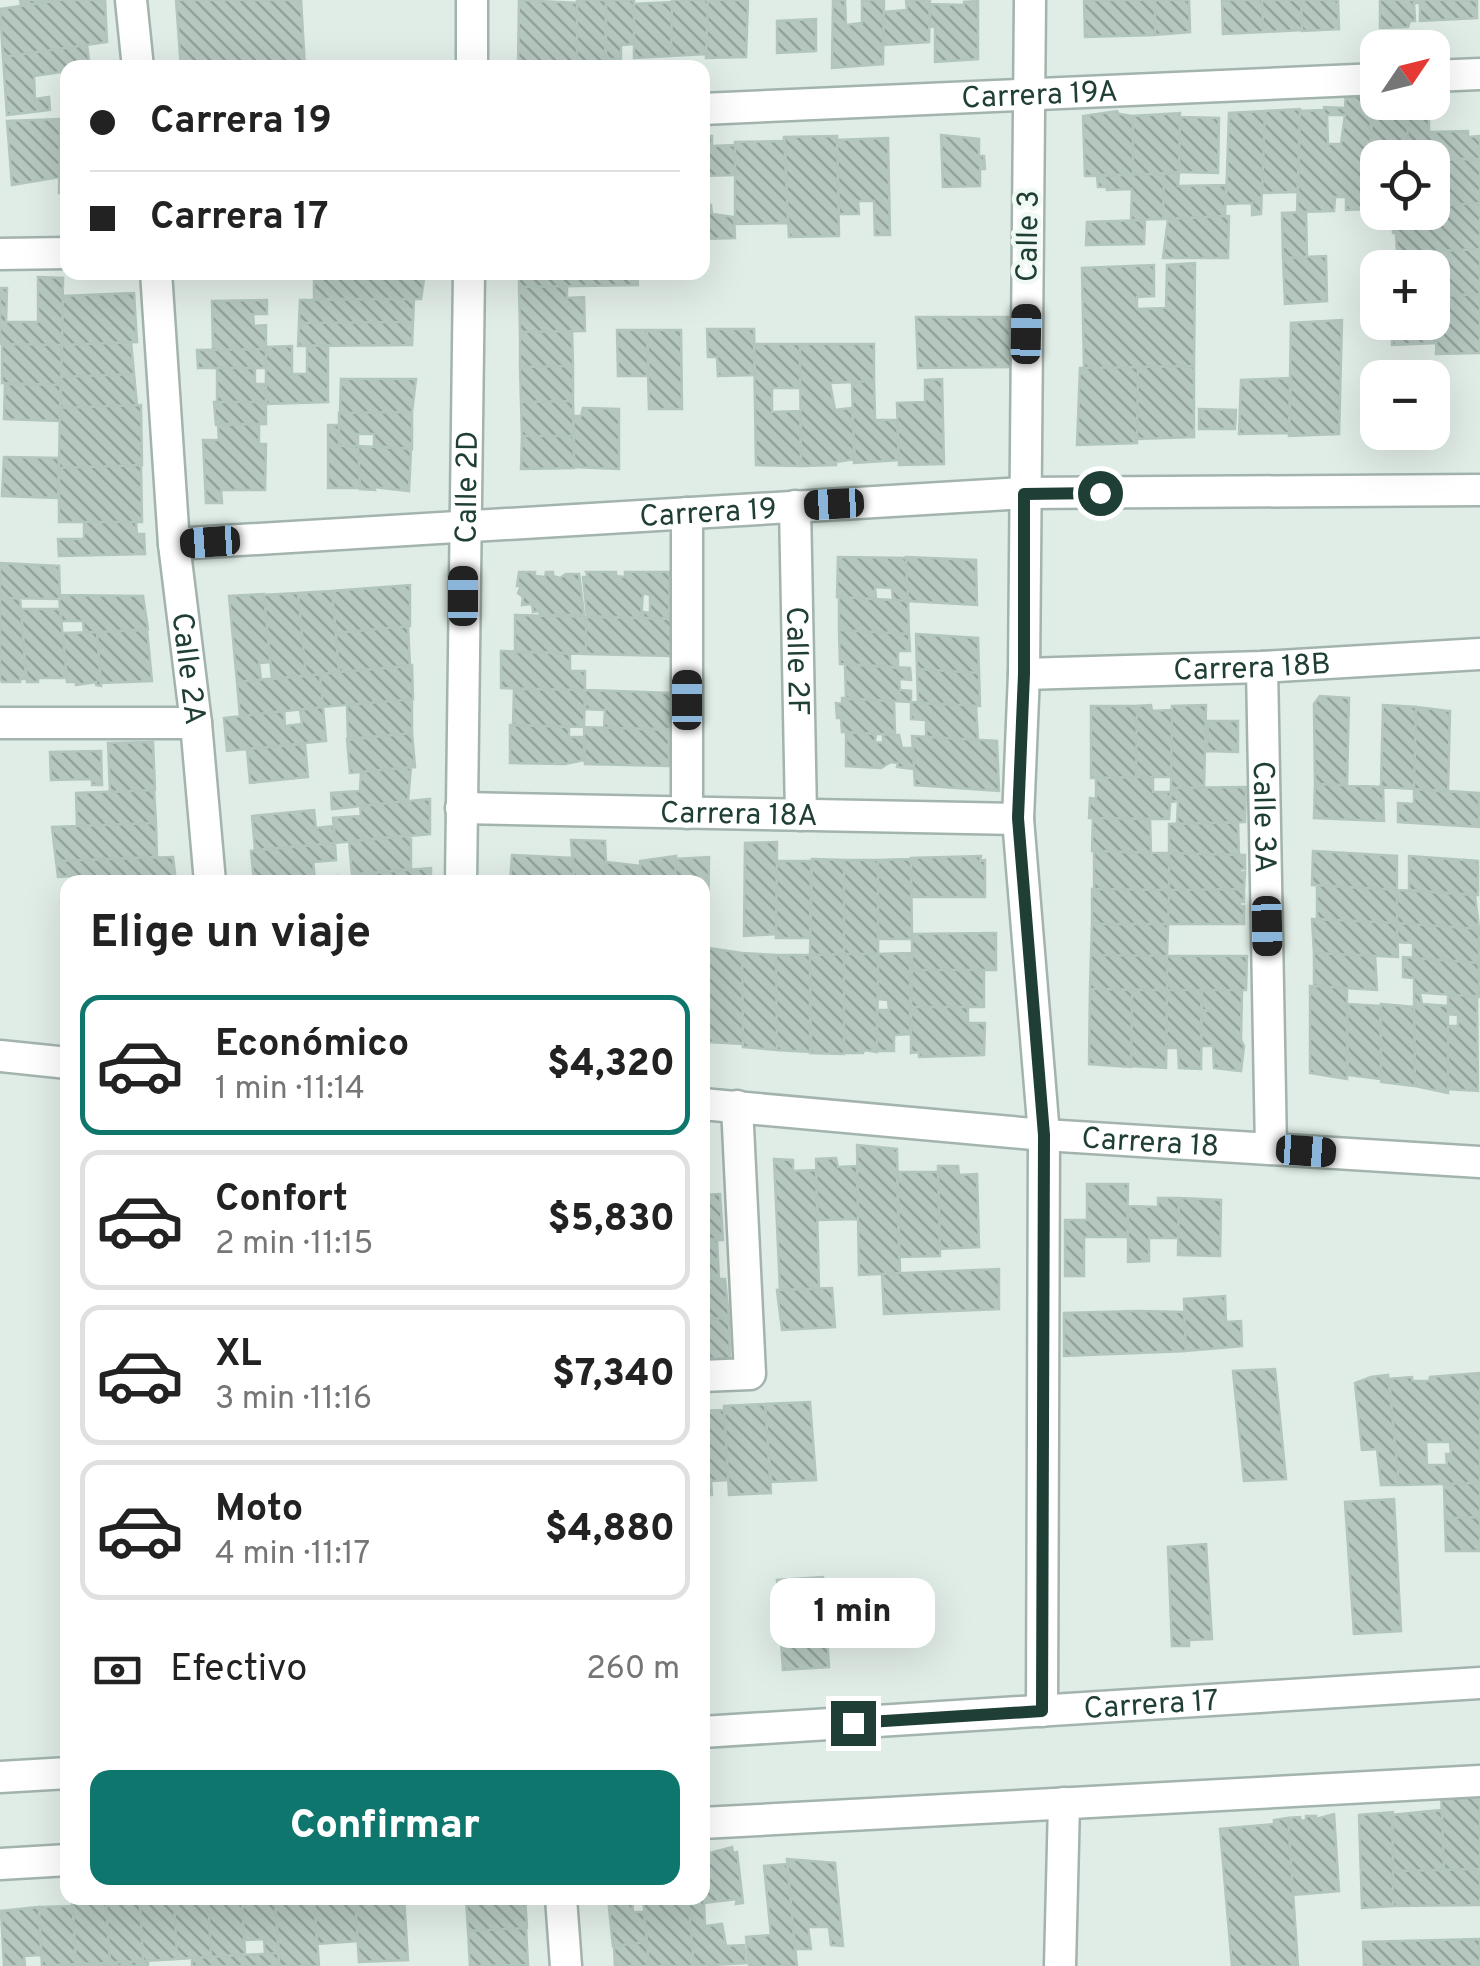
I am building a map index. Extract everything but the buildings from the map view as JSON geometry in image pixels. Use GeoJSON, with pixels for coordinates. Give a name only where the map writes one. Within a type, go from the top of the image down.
{"type":"FeatureCollection","features":[{"type":"Feature","properties":{"kind":"street"},"geometry":{"type":"LineString","coordinates":[[130,0],[137,60]]}},
{"type":"Feature","properties":{"kind":"street"},"geometry":{"type":"LineString","coordinates":[[472,0],[472,60]]}},
{"type":"Feature","properties":{"kind":"street","name":"Calle 3"},"geometry":{"type":"LineString","coordinates":[[1030,0],[1024,674],[1018,818],[1044,1135],[1042,1711]]}},
{"type":"Feature","properties":{"kind":"street"},"geometry":{"type":"LineString","coordinates":[[1450,75],[1480,74]]}},
{"type":"Feature","properties":{"kind":"street","name":"Carrera 19A"},"geometry":{"type":"LineString","coordinates":[[710,109],[1360,80]]}},
{"type":"Feature","properties":{"kind":"street"},"geometry":{"type":"LineString","coordinates":[[0,254],[60,253]]}},
{"type":"Feature","properties":{"kind":"street","name":"Calle 2A"},"geometry":{"type":"LineString","coordinates":[[157,280],[174,544],[209,875]]}},
{"type":"Feature","properties":{"kind":"street","name":"Calle 2D"},"geometry":{"type":"LineString","coordinates":[[461,875],[469,280]]}},
{"type":"Feature","properties":{"kind":"street","name":"Carrera 19"},"geometry":{"type":"LineString","coordinates":[[174,544],[1024,494],[1480,490]]}},
{"type":"Feature","properties":{"kind":"street","name":"Calle 2F"},"geometry":{"type":"LineString","coordinates":[[795,506],[801,815]]}},
{"type":"Feature","properties":{"kind":"street"},"geometry":{"type":"LineString","coordinates":[[687,513],[687,813]]}},
{"type":"Feature","properties":{"kind":"street","name":"Carrera 18B"},"geometry":{"type":"LineString","coordinates":[[1024,674],[1480,654]]}},
{"type":"Feature","properties":{"kind":"street","name":"Calle 3A"},"geometry":{"type":"LineString","coordinates":[[1262,666],[1271,1149]]}},
{"type":"Feature","properties":{"kind":"street"},"geometry":{"type":"LineString","coordinates":[[0,723],[196,723]]}},
{"type":"Feature","properties":{"kind":"street","name":"Carrera 18A"},"geometry":{"type":"LineString","coordinates":[[461,808],[1018,818]]}},
{"type":"Feature","properties":{"kind":"street"},"geometry":{"type":"LineString","coordinates":[[0,1056],[60,1062]]}},
{"type":"Feature","properties":{"kind":"street","name":"Carrera 18"},"geometry":{"type":"LineString","coordinates":[[710,1104],[1044,1135],[1480,1162]]}},
{"type":"Feature","properties":{"kind":"street"},"geometry":{"type":"LineString","coordinates":[[710,1376],[750,1374],[737,1106]]}},
{"type":"Feature","properties":{"kind":"street","name":"Carrera 17"},"geometry":{"type":"LineString","coordinates":[[710,1732],[1480,1683]]}},
{"type":"Feature","properties":{"kind":"street"},"geometry":{"type":"LineString","coordinates":[[0,1777],[60,1773]]}},
{"type":"Feature","properties":{"kind":"street"},"geometry":{"type":"LineString","coordinates":[[710,1822],[1480,1781]]}},
{"type":"Feature","properties":{"kind":"street"},"geometry":{"type":"LineString","coordinates":[[1060,1966],[1064,1803]]}},
{"type":"Feature","properties":{"kind":"street"},"geometry":{"type":"LineString","coordinates":[[0,1864],[60,1860]]}},
{"type":"Feature","properties":{"kind":"street"},"geometry":{"type":"LineString","coordinates":[[562,1905],[566,1966]]}},
{"type":"Feature","properties":{"kind":"route"},"geometry":{"type":"LineString","coordinates":[[853,1723],[1042,1711],[1044,1135],[1018,818],[1024,674],[1024,494],[1100,493]]}}]}
